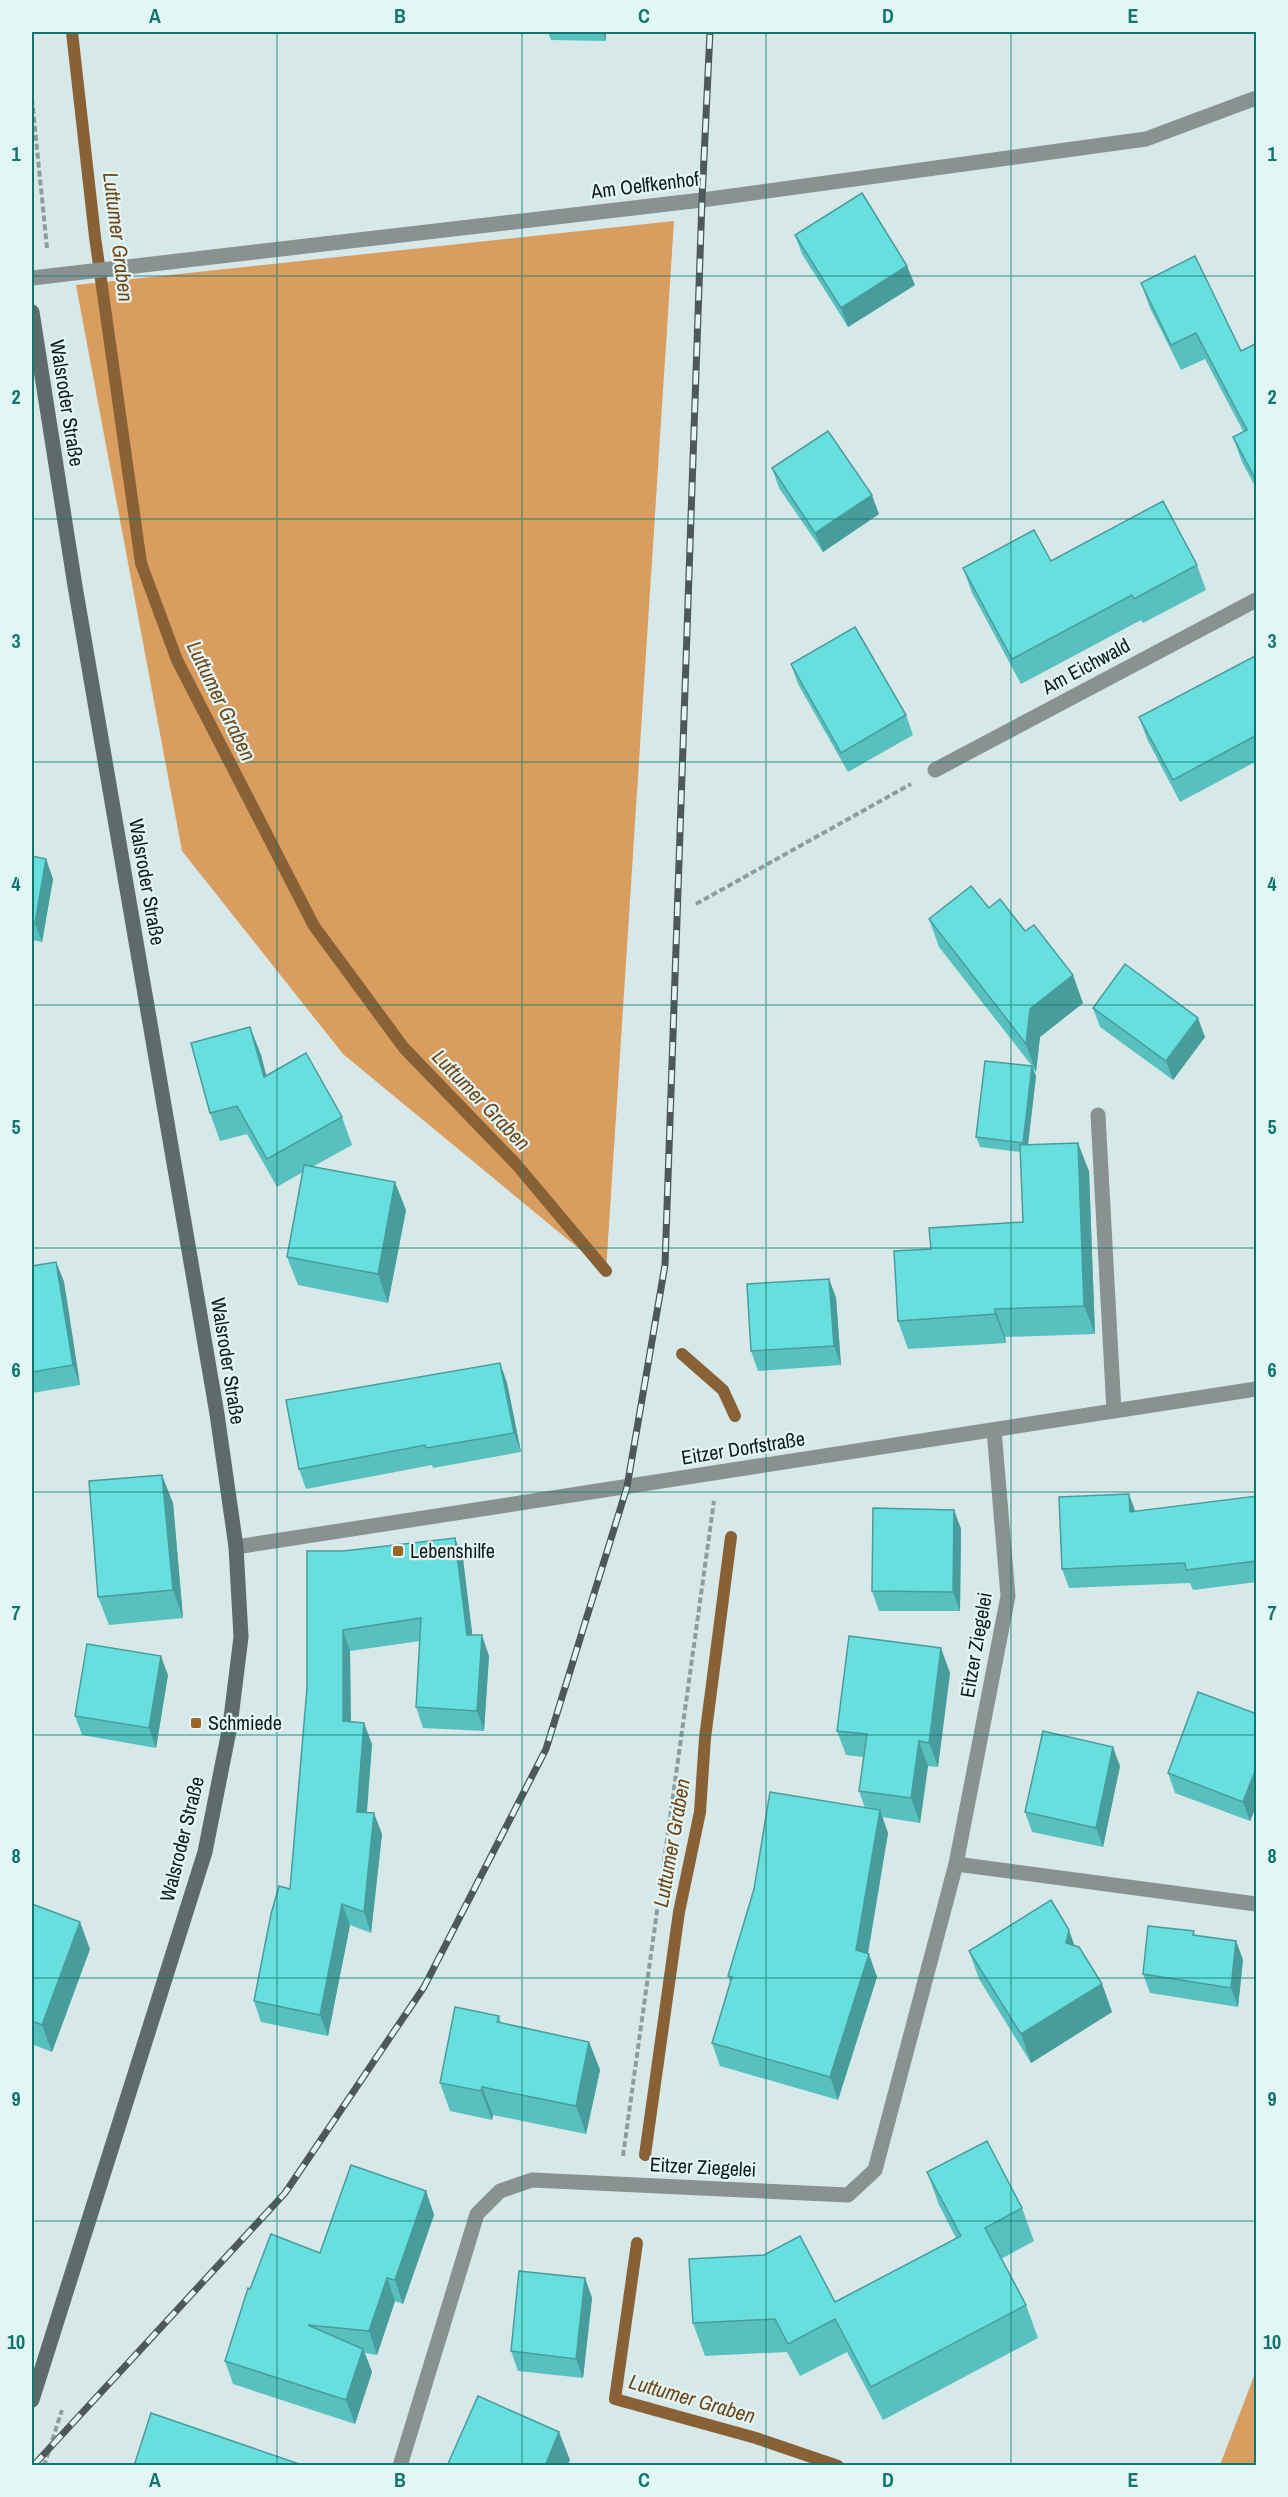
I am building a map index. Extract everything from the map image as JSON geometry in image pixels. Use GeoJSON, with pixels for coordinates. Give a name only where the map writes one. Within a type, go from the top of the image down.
{"type":"FeatureCollection","features":[{"type":"Feature","properties":{"kind":"main road","name":"Walsroder Straße"},"geometry":{"type":"LineString","coordinates":[[32,321],[75,586],[217,1414],[236,1547],[241,1637],[230,1726],[205,1852],[32,2400]]}},
{"type":"Feature","properties":{"kind":"street","name":"Am Oelfkenhof"},"geometry":{"type":"LineString","coordinates":[[32,278],[702,200],[1146,139],[1257,98]]}},
{"type":"Feature","properties":{"kind":"street","name":"Am Eichwald"},"geometry":{"type":"LineString","coordinates":[[935,770],[1257,600]]}},
{"type":"Feature","properties":{"kind":"street"},"geometry":{"type":"LineString","coordinates":[[1098,1115],[1114,1411]]}},
{"type":"Feature","properties":{"kind":"street","name":"Eitzer Dorfstraße"},"geometry":{"type":"LineString","coordinates":[[236,1547],[1257,1389]]}},
{"type":"Feature","properties":{"kind":"street","name":"Eitzer Ziegelei"},"geometry":{"type":"LineString","coordinates":[[400,2466],[477,2214],[500,2191],[532,2180],[848,2195],[875,2170],[956,1864],[1008,1596],[994,1430]]}},
{"type":"Feature","properties":{"kind":"street"},"geometry":{"type":"LineString","coordinates":[[956,1864],[1257,1904]]}},
{"type":"Feature","properties":{"kind":"path"},"geometry":{"type":"LineString","coordinates":[[696,904],[935,770]]}},
{"type":"Feature","properties":{"kind":"path"},"geometry":{"type":"LineString","coordinates":[[620,2184],[717,1473]]}},
{"type":"Feature","properties":{"kind":"shaded area"},"geometry":{"type":"Polygon","coordinates":[[[674,221],[606,1271],[343,1054],[182,851],[76,285],[674,221]]]}},
{"type":"Feature","properties":{"kind":"shaded area"},"geometry":{"type":"Polygon","coordinates":[[[1256,2371],[1256,2465],[1220,2465],[1256,2371]]]}},
{"type":"Feature","properties":{"kind":"building"},"geometry":{"type":"Polygon","coordinates":[[[862,193],[907,266],[841,308],[795,235],[862,193]]]}},
{"type":"Feature","properties":{"kind":"building"},"geometry":{"type":"Polygon","coordinates":[[[1195,256],[1241,351],[1257,343],[1257,482],[1233,437],[1247,430],[1196,333],[1171,345],[1141,283],[1195,256]]]}},
{"type":"Feature","properties":{"kind":"building"},"geometry":{"type":"Polygon","coordinates":[[[828,431],[872,495],[815,533],[772,468],[828,431]]]}},
{"type":"Feature","properties":{"kind":"building"},"geometry":{"type":"Polygon","coordinates":[[[1163,501],[1197,565],[1134,599],[1132,595],[1012,659],[963,568],[1034,530],[1051,561],[1163,501]]]}},
{"type":"Feature","properties":{"kind":"building"},"geometry":{"type":"Polygon","coordinates":[[[855,627],[906,715],[841,753],[791,664],[855,627]]]}},
{"type":"Feature","properties":{"kind":"building"},"geometry":{"type":"Polygon","coordinates":[[[1257,655],[1257,735],[1173,780],[1139,717],[1257,655]]]}},
{"type":"Feature","properties":{"kind":"building"},"geometry":{"type":"Polygon","coordinates":[[[32,856],[46,859],[35,923],[32,922],[32,856]]]}},
{"type":"Feature","properties":{"kind":"building"},"geometry":{"type":"Polygon","coordinates":[[[971,886],[989,908],[1000,899],[1025,931],[1034,925],[1073,975],[1030,1009],[1026,1044],[929,919],[971,886]]]}},
{"type":"Feature","properties":{"kind":"building"},"geometry":{"type":"Polygon","coordinates":[[[1125,964],[1198,1018],[1166,1061],[1093,1008],[1125,964]]]}},
{"type":"Feature","properties":{"kind":"building"},"geometry":{"type":"Polygon","coordinates":[[[250,1027],[264,1077],[306,1053],[342,1117],[267,1159],[237,1106],[210,1113],[191,1043],[250,1027]]]}},
{"type":"Feature","properties":{"kind":"building"},"geometry":{"type":"Polygon","coordinates":[[[985,1061],[1032,1066],[1023,1143],[976,1137],[985,1061]]]}},
{"type":"Feature","properties":{"kind":"building"},"geometry":{"type":"Polygon","coordinates":[[[1078,1143],[1084,1306],[995,1309],[995,1314],[898,1321],[894,1251],[931,1249],[929,1228],[1023,1222],[1020,1145],[1078,1143]]]}},
{"type":"Feature","properties":{"kind":"building"},"geometry":{"type":"Polygon","coordinates":[[[304,1165],[395,1182],[378,1274],[287,1257],[304,1165]]]}},
{"type":"Feature","properties":{"kind":"building"},"geometry":{"type":"Polygon","coordinates":[[[56,1262],[73,1365],[32,1372],[32,1266],[56,1262]]]}},
{"type":"Feature","properties":{"kind":"building"},"geometry":{"type":"Polygon","coordinates":[[[829,1279],[834,1346],[751,1351],[747,1284],[829,1279]]]}},
{"type":"Feature","properties":{"kind":"building"},"geometry":{"type":"Polygon","coordinates":[[[500,1363],[514,1433],[426,1448],[425,1445],[299,1469],[286,1400],[500,1363]]]}},
{"type":"Feature","properties":{"kind":"building"},"geometry":{"type":"Polygon","coordinates":[[[162,1475],[173,1590],[98,1597],[89,1481],[162,1475]]]}},
{"type":"Feature","properties":{"kind":"building"},"geometry":{"type":"Polygon","coordinates":[[[1129,1494],[1130,1512],[1257,1496],[1257,1561],[1186,1570],[1185,1563],[1062,1569],[1059,1497],[1129,1494]]]}},
{"type":"Feature","properties":{"kind":"building"},"geometry":{"type":"Polygon","coordinates":[[[873,1508],[954,1510],[953,1592],[872,1591],[873,1508]]]}},
{"type":"Feature","properties":{"kind":"building"},"geometry":{"type":"Polygon","coordinates":[[[455,1538],[467,1635],[482,1635],[477,1711],[416,1707],[421,1618],[343,1630],[343,1721],[364,1723],[357,1812],[374,1813],[364,1912],[342,1904],[320,2015],[254,2001],[271,1914],[279,1886],[290,1889],[307,1688],[307,1551],[343,1551],[455,1538]]]}},
{"type":"Feature","properties":{"kind":"building"},"geometry":{"type":"Polygon","coordinates":[[[849,1636],[941,1648],[929,1743],[919,1741],[911,1798],[859,1791],[867,1734],[837,1731],[849,1636]]]}},
{"type":"Feature","properties":{"kind":"building"},"geometry":{"type":"Polygon","coordinates":[[[87,1644],[161,1656],[149,1728],[75,1716],[87,1644]]]}},
{"type":"Feature","properties":{"kind":"building"},"geometry":{"type":"Polygon","coordinates":[[[1198,1692],[1257,1714],[1257,1766],[1243,1802],[1168,1773],[1198,1692]]]}},
{"type":"Feature","properties":{"kind":"building"},"geometry":{"type":"Polygon","coordinates":[[[1043,1731],[1113,1747],[1096,1828],[1025,1812],[1043,1731]]]}},
{"type":"Feature","properties":{"kind":"building"},"geometry":{"type":"Polygon","coordinates":[[[770,1792],[880,1810],[856,1950],[869,1954],[830,2077],[712,2043],[732,1977],[728,1976],[754,1889],[770,1792]]]}},
{"type":"Feature","properties":{"kind":"building"},"geometry":{"type":"Polygon","coordinates":[[[1051,1900],[1069,1930],[1066,1943],[1079,1947],[1102,1984],[1021,2034],[969,1951],[1051,1900]]]}},
{"type":"Feature","properties":{"kind":"building"},"geometry":{"type":"Polygon","coordinates":[[[32,1904],[80,1922],[42,2025],[32,2021],[32,1904]]]}},
{"type":"Feature","properties":{"kind":"building"},"geometry":{"type":"Polygon","coordinates":[[[1148,1926],[1194,1931],[1193,1935],[1236,1941],[1231,1988],[1143,1974],[1148,1926]]]}},
{"type":"Feature","properties":{"kind":"building"},"geometry":{"type":"Polygon","coordinates":[[[455,2007],[499,2016],[497,2022],[589,2042],[576,2106],[482,2087],[481,2091],[440,2083],[455,2007]]]}},
{"type":"Feature","properties":{"kind":"building"},"geometry":{"type":"Polygon","coordinates":[[[987,2141],[1022,2208],[985,2228],[1026,2305],[871,2387],[835,2319],[788,2344],[775,2319],[693,2323],[689,2259],[764,2255],[800,2236],[835,2302],[961,2236],[927,2172],[987,2141]]]}},
{"type":"Feature","properties":{"kind":"building"},"geometry":{"type":"Polygon","coordinates":[[[351,2165],[426,2191],[395,2280],[387,2278],[369,2331],[308,2325],[363,2349],[346,2400],[225,2361],[248,2288],[250,2289],[271,2234],[320,2253],[351,2165]]]}},
{"type":"Feature","properties":{"kind":"building"},"geometry":{"type":"Polygon","coordinates":[[[519,2271],[585,2278],[576,2359],[511,2351],[519,2271]]]}},
{"type":"Feature","properties":{"kind":"building"},"geometry":{"type":"Polygon","coordinates":[[[478,2396],[559,2432],[545,2466],[447,2466],[478,2396]]]}},
{"type":"Feature","properties":{"kind":"building"},"geometry":{"type":"Polygon","coordinates":[[[151,2413],[305,2466],[134,2466],[151,2413]]]}},
{"type":"Feature","properties":{"kind":"waterway","name":"Luttumer Graben"},"geometry":{"type":"LineString","coordinates":[[72,32],[95,237],[141,563],[177,660],[314,926],[404,1048],[516,1164],[606,1271]]}},
{"type":"Feature","properties":{"kind":"waterway","name":"Luttumer Graben"},"geometry":{"type":"LineString","coordinates":[[682,1354],[723,1390],[735,1416]]}},
{"type":"Feature","properties":{"kind":"waterway","name":"Luttumer Graben"},"geometry":{"type":"LineString","coordinates":[[645,2155],[679,1912],[700,1812],[705,1738],[731,1537]]}},
{"type":"Feature","properties":{"kind":"waterway","name":"Luttumer Graben"},"geometry":{"type":"LineString","coordinates":[[637,2243],[615,2399],[756,2438],[838,2466]]}},
{"type":"Feature","properties":{"kind":"railway"},"geometry":{"type":"LineString","coordinates":[[33,2466],[285,2193],[424,1987],[546,1749],[627,1487],[665,1265],[702,200],[710,32]]}},
{"type":"Feature","properties":{"kind":"place","name":"Lebenshilfe"},"geometry":{"type":"Point","coordinates":[398,1551]}},
{"type":"Feature","properties":{"kind":"place","name":"Schmiede"},"geometry":{"type":"Point","coordinates":[196,1723]}}]}
